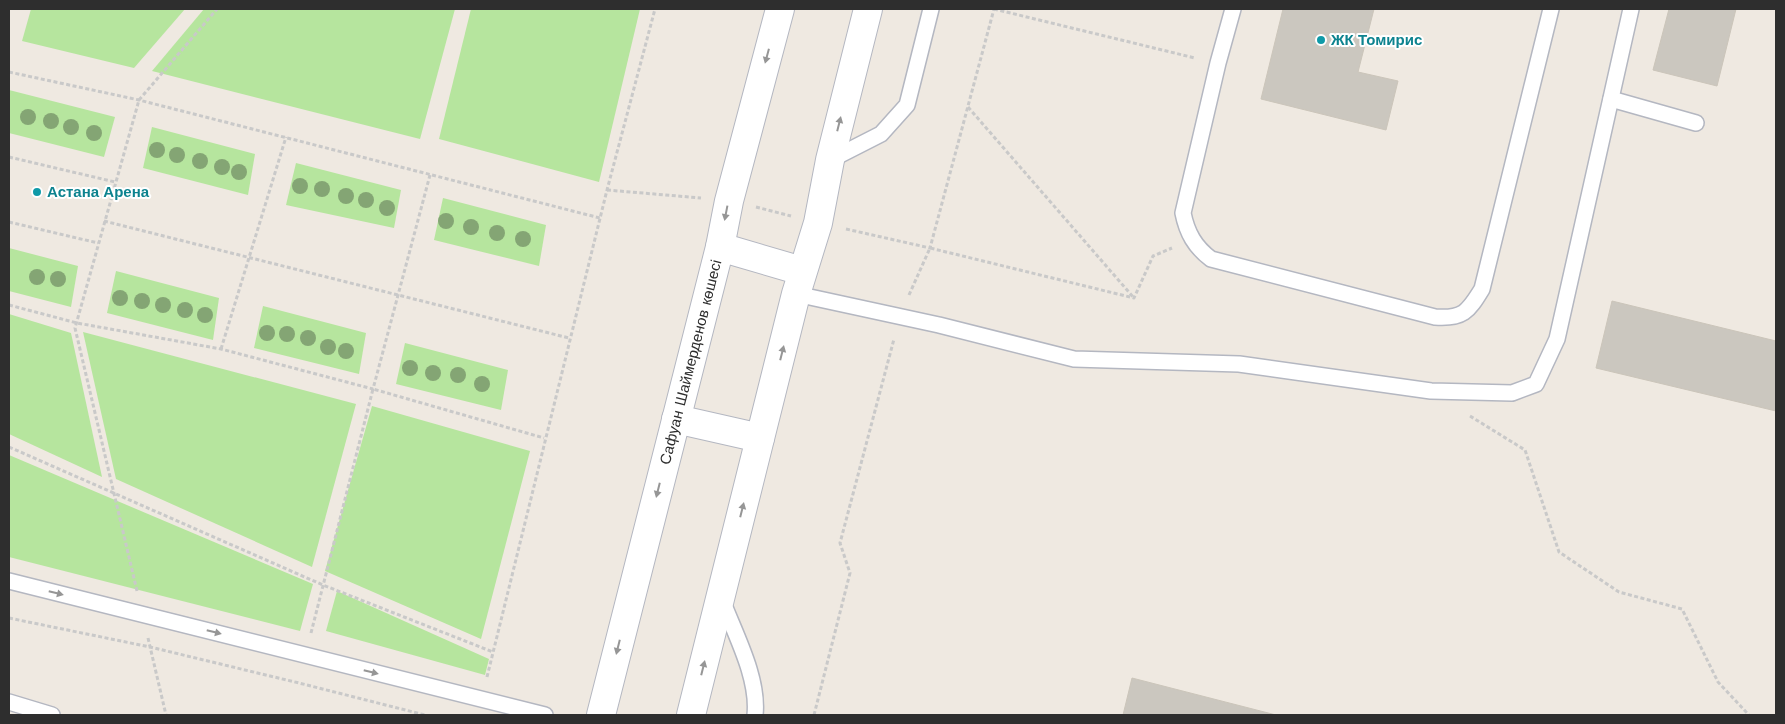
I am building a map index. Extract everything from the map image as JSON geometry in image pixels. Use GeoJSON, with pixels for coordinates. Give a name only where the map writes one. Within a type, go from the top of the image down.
{"type":"FeatureCollection","features":[{"type":"Feature","properties":{"kind":"main road","name":"Сафуан Шаймерденов көшесі"},"geometry":{"type":"LineString","coordinates":[[601,715],[720,247],[729,201],[780,9]]}},
{"type":"Feature","properties":{"kind":"main road"},"geometry":{"type":"LineString","coordinates":[[691,715],[799,282],[818,223],[830,160],[868,9]]}},
{"type":"Feature","properties":{"kind":"main road"},"geometry":{"type":"LineString","coordinates":[[720,247],[799,282]]}},
{"type":"Feature","properties":{"kind":"main road"},"geometry":{"type":"LineString","coordinates":[[676,419],[760,438]]}},
{"type":"Feature","properties":{"kind":"lane"},"geometry":{"type":"LineString","coordinates":[[830,160],[881,134],[907,105],[930,9]]}},
{"type":"Feature","properties":{"kind":"lane"},"geometry":{"type":"LineString","coordinates":[[1232,9],[1184,213],[1186,228],[1200,250],[1211,259],[1435,317],[1452,318],[1466,311],[1482,289],[1551,9]]}},
{"type":"Feature","properties":{"kind":"lane"},"geometry":{"type":"LineString","coordinates":[[799,282],[900,316],[1074,359],[1239,364],[1431,391],[1512,393],[1536,384],[1557,339],[1631,9]]}},
{"type":"Feature","properties":{"kind":"lane"},"geometry":{"type":"LineString","coordinates":[[1611,99],[1696,123]]}},
{"type":"Feature","properties":{"kind":"lane"},"geometry":{"type":"LineString","coordinates":[[9,581],[545,715]]}},
{"type":"Feature","properties":{"kind":"lane"},"geometry":{"type":"LineString","coordinates":[[720,597],[751,674],[756,707],[755,715]]}},
{"type":"Feature","properties":{"kind":"lane"},"geometry":{"type":"LineString","coordinates":[[9,702],[52,715]]}},
{"type":"Feature","properties":{"kind":"path"},"geometry":{"type":"LineString","coordinates":[[166,715],[75,328],[139,100],[217,9]]}},
{"type":"Feature","properties":{"kind":"path"},"geometry":{"type":"LineString","coordinates":[[482,699],[569,338],[655,9]]}},
{"type":"Feature","properties":{"kind":"path"},"geometry":{"type":"LineString","coordinates":[[994,9],[1218,63]]}},
{"type":"Feature","properties":{"kind":"path"},"geometry":{"type":"LineString","coordinates":[[9,72],[139,100],[600,218]]}},
{"type":"Feature","properties":{"kind":"path"},"geometry":{"type":"LineString","coordinates":[[968,107],[1134,298]]}},
{"type":"Feature","properties":{"kind":"path"},"geometry":{"type":"LineString","coordinates":[[221,349],[286,137]]}},
{"type":"Feature","properties":{"kind":"path"},"geometry":{"type":"LineString","coordinates":[[9,157],[116,182]]}},
{"type":"Feature","properties":{"kind":"path"},"geometry":{"type":"LineString","coordinates":[[306,655],[373,389],[430,175]]}},
{"type":"Feature","properties":{"kind":"path"},"geometry":{"type":"LineString","coordinates":[[104,221],[569,338]]}},
{"type":"Feature","properties":{"kind":"path"},"geometry":{"type":"LineString","coordinates":[[9,222],[98,243]]}},
{"type":"Feature","properties":{"kind":"path"},"geometry":{"type":"LineString","coordinates":[[1134,298],[1153,256],[1193,240]]}},
{"type":"Feature","properties":{"kind":"path"},"geometry":{"type":"LineString","coordinates":[[814,715],[850,573],[840,543],[900,316],[930,248],[1134,298]]}},
{"type":"Feature","properties":{"kind":"path"},"geometry":{"type":"LineString","coordinates":[[9,305],[76,322],[221,349],[373,389],[544,438]]}},
{"type":"Feature","properties":{"kind":"path"},"geometry":{"type":"LineString","coordinates":[[1431,391],[1526,450],[1559,552],[1618,592],[1682,609],[1718,682],[1749,715]]}},
{"type":"Feature","properties":{"kind":"path"},"geometry":{"type":"LineString","coordinates":[[9,447],[323,585],[493,652]]}},
{"type":"Feature","properties":{"kind":"path"},"geometry":{"type":"LineString","coordinates":[[9,618],[150,647],[425,715]]}},
{"type":"Feature","properties":{"kind":"green space"},"geometry":{"type":"Polygon","coordinates":[[[31,9],[185,9],[134,68],[22,41],[31,9]]]}},
{"type":"Feature","properties":{"kind":"green space"},"geometry":{"type":"Polygon","coordinates":[[[204,9],[455,9],[420,139],[152,71],[204,9]]]}},
{"type":"Feature","properties":{"kind":"green space"},"geometry":{"type":"Polygon","coordinates":[[[471,9],[640,9],[599,182],[439,139],[471,9]]]}},
{"type":"Feature","properties":{"kind":"green space"},"geometry":{"type":"Polygon","coordinates":[[[9,90],[115,117],[104,157],[9,133],[9,90]]]}},
{"type":"Feature","properties":{"kind":"green space"},"geometry":{"type":"Polygon","coordinates":[[[152,127],[255,154],[248,195],[143,168],[152,127]]]}},
{"type":"Feature","properties":{"kind":"green space"},"geometry":{"type":"Polygon","coordinates":[[[296,163],[401,190],[394,228],[286,205],[296,163]]]}},
{"type":"Feature","properties":{"kind":"green space"},"geometry":{"type":"Polygon","coordinates":[[[443,198],[546,225],[539,266],[434,240],[443,198]]]}},
{"type":"Feature","properties":{"kind":"green space"},"geometry":{"type":"Polygon","coordinates":[[[9,248],[78,266],[71,307],[9,291],[9,248]]]}},
{"type":"Feature","properties":{"kind":"green space"},"geometry":{"type":"Polygon","coordinates":[[[116,271],[219,298],[213,340],[107,313],[116,271]]]}},
{"type":"Feature","properties":{"kind":"green space"},"geometry":{"type":"Polygon","coordinates":[[[263,306],[366,333],[359,374],[254,348],[263,306]]]}},
{"type":"Feature","properties":{"kind":"green space"},"geometry":{"type":"Polygon","coordinates":[[[9,314],[71,333],[102,477],[9,434],[9,314]]]}},
{"type":"Feature","properties":{"kind":"green space"},"geometry":{"type":"Polygon","coordinates":[[[83,332],[356,404],[312,567],[116,479],[83,332]]]}},
{"type":"Feature","properties":{"kind":"green space"},"geometry":{"type":"Polygon","coordinates":[[[405,343],[508,370],[501,410],[396,384],[405,343]]]}},
{"type":"Feature","properties":{"kind":"green space"},"geometry":{"type":"Polygon","coordinates":[[[372,406],[530,451],[481,639],[325,571],[372,406]]]}},
{"type":"Feature","properties":{"kind":"green space"},"geometry":{"type":"Polygon","coordinates":[[[9,455],[313,584],[300,631],[9,557],[9,455]]]}},
{"type":"Feature","properties":{"kind":"green space"},"geometry":{"type":"Polygon","coordinates":[[[337,591],[489,659],[485,675],[326,631],[337,591]]]}},
{"type":"Feature","properties":{"kind":"building","name":"ЖК Томирис"},"geometry":{"type":"Polygon","coordinates":[[[1283,9],[1374,9],[1358,72],[1398,81],[1386,130],[1261,99],[1283,9]]]}},
{"type":"Feature","properties":{"kind":"building"},"geometry":{"type":"Polygon","coordinates":[[[1669,9],[1736,9],[1717,86],[1653,70],[1669,9]]]}},
{"type":"Feature","properties":{"kind":"building"},"geometry":{"type":"Polygon","coordinates":[[[1612,301],[1776,341],[1776,411],[1596,368],[1612,301]]]}},
{"type":"Feature","properties":{"kind":"building"},"geometry":{"type":"Polygon","coordinates":[[[1132,678],[1276,715],[1123,715],[1132,678]]]}},
{"type":"Feature","properties":{"kind":"place","name":"ЖК Томирис"},"geometry":{"type":"Point","coordinates":[1321,40]}},
{"type":"Feature","properties":{"kind":"place","name":"Астана Арена"},"geometry":{"type":"Point","coordinates":[37,192]}}]}
